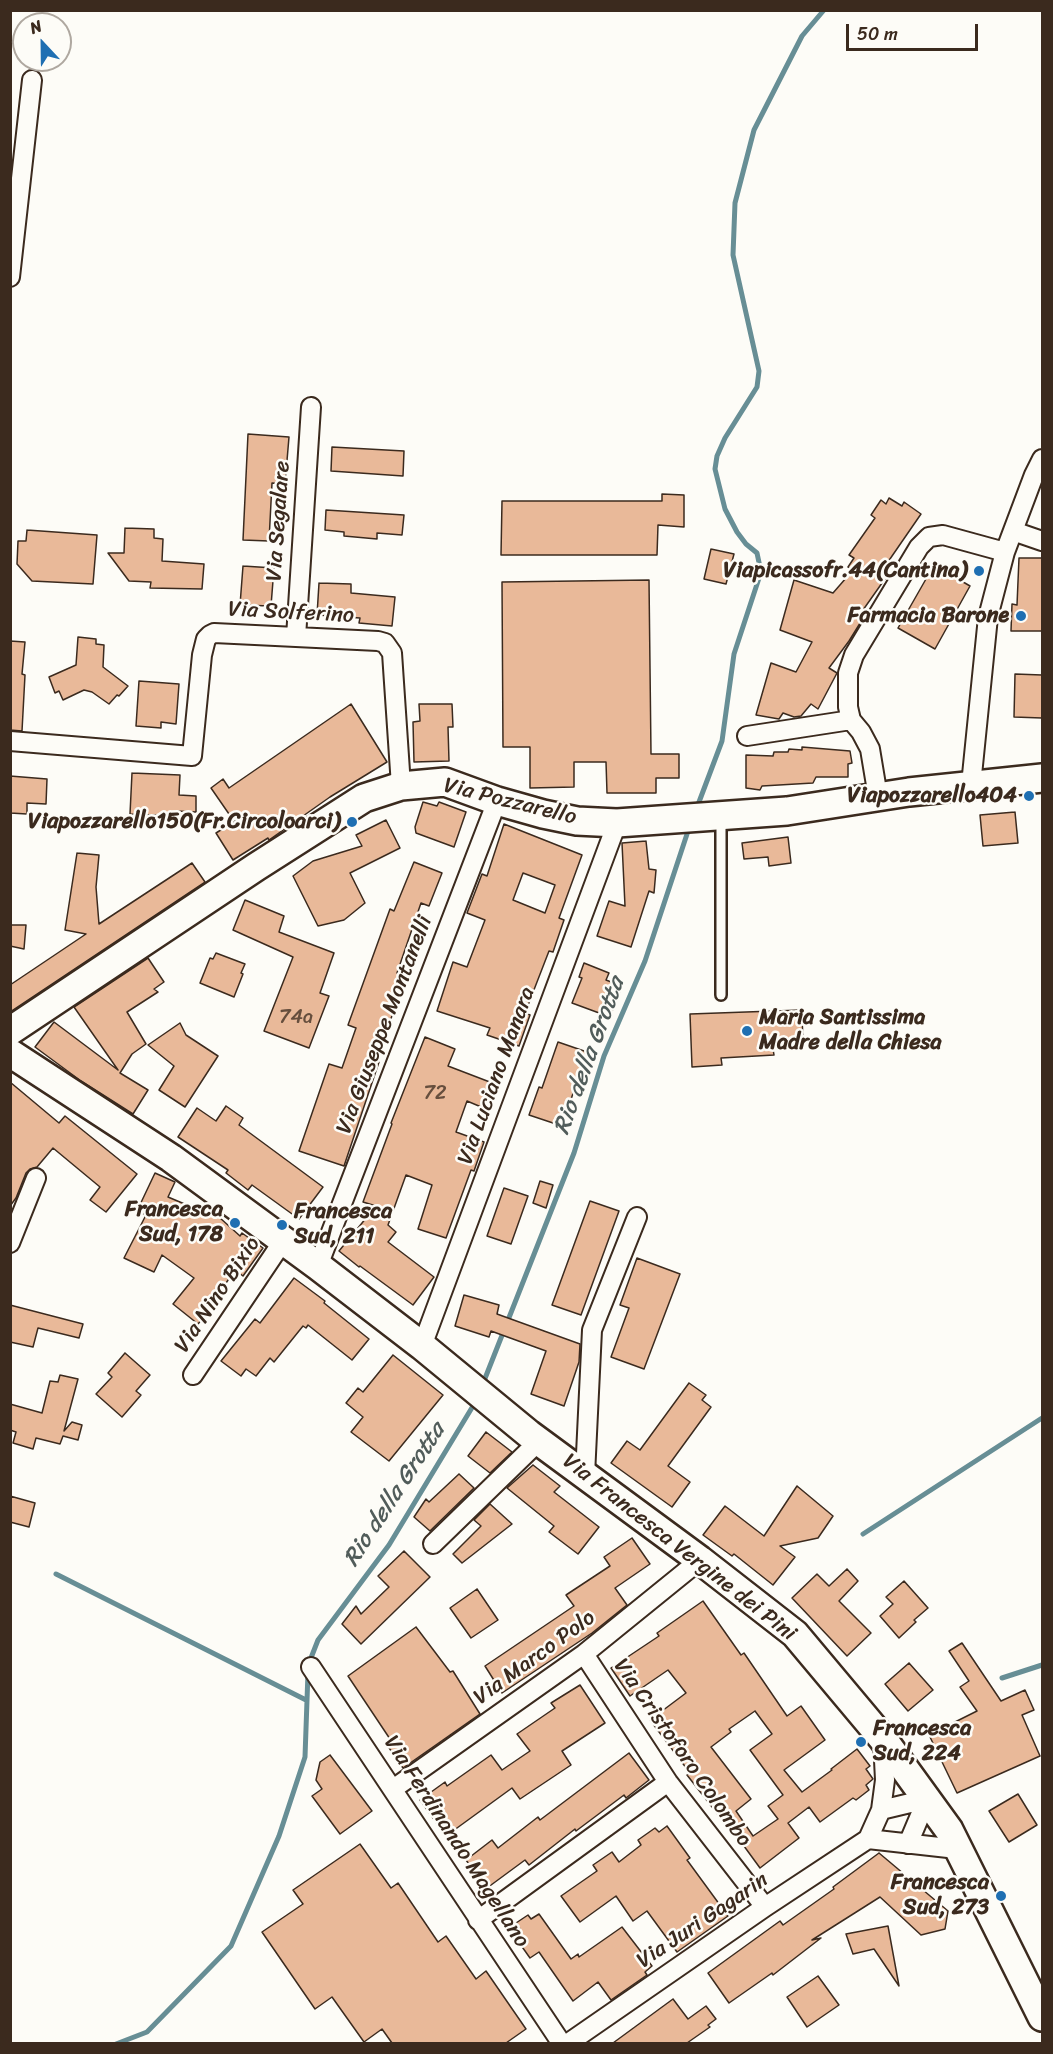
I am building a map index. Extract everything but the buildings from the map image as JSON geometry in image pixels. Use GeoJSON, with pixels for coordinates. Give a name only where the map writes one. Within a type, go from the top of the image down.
{"type":"FeatureCollection","features":[{"type":"Feature","properties":{"kind":"street"},"geometry":{"type":"LineString","coordinates":[[10,278],[32,80]]}},
{"type":"Feature","properties":{"kind":"street","name":"Via Segalare"},"geometry":{"type":"LineString","coordinates":[[296,637],[311,407]]}},
{"type":"Feature","properties":{"kind":"street"},"geometry":{"type":"LineString","coordinates":[[971,785],[988,617],[1005,552],[1040,470]]}},
{"type":"Feature","properties":{"kind":"street"},"geometry":{"type":"LineString","coordinates":[[1013,531],[1042,541]]}},
{"type":"Feature","properties":{"kind":"street"},"geometry":{"type":"LineString","coordinates":[[878,797],[870,749],[851,720],[848,707],[848,673],[854,655],[919,547],[929,537],[943,535],[1005,552]]}},
{"type":"Feature","properties":{"kind":"street","name":"Via Solferino"},"geometry":{"type":"LineString","coordinates":[[10,741],[192,756],[202,655],[206,639],[214,633],[378,641],[385,643],[392,653],[401,786]]}},
{"type":"Feature","properties":{"kind":"street"},"geometry":{"type":"LineString","coordinates":[[747,736],[851,720]]}},
{"type":"Feature","properties":{"kind":"street","name":"Via Pozzarello"},"geometry":{"type":"LineString","coordinates":[[10,1031],[364,798],[401,786],[445,782],[497,801],[577,821],[617,823],[787,811],[878,797],[1042,778]]}},
{"type":"Feature","properties":{"kind":"street","name":"Via Giuseppe Montanelli"},"geometry":{"type":"LineString","coordinates":[[318,1266],[497,801]]}},
{"type":"Feature","properties":{"kind":"street","name":"Via Luciano Manara"},"geometry":{"type":"LineString","coordinates":[[422,1346],[617,823]]}},
{"type":"Feature","properties":{"kind":"street","name":"Via Francesca Vergine dei Pini"},"geometry":{"type":"LineString","coordinates":[[10,1053],[171,1158],[318,1266],[540,1441],[795,1634],[883,1739],[949,1830],[1042,2017]]}},
{"type":"Feature","properties":{"kind":"street"},"geometry":{"type":"LineString","coordinates":[[10,1243],[36,1178]]}},
{"type":"Feature","properties":{"kind":"street"},"geometry":{"type":"LineString","coordinates":[[585,1475],[592,1330],[637,1217]]}},
{"type":"Feature","properties":{"kind":"street","name":"Via Nino Bixio"},"geometry":{"type":"LineString","coordinates":[[193,1375],[283,1241]]}},
{"type":"Feature","properties":{"kind":"street"},"geometry":{"type":"LineString","coordinates":[[433,1544],[540,1441]]}},
{"type":"Feature","properties":{"kind":"street","name":"Via Marco Polo"},"geometry":{"type":"LineString","coordinates":[[393,1789],[584,1654],[700,1560]]}},
{"type":"Feature","properties":{"kind":"street","name":"Via Cristoforo Colombo"},"geometry":{"type":"LineString","coordinates":[[584,1654],[668,1782],[765,1907]]}},
{"type":"Feature","properties":{"kind":"street","name":"Via Ferdinando Magellano"},"geometry":{"type":"LineString","coordinates":[[311,1667],[562,2043]]}},
{"type":"Feature","properties":{"kind":"street"},"geometry":{"type":"LineString","coordinates":[[883,1739],[885,1780],[881,1810],[868,1839],[957,1849]]}},
{"type":"Feature","properties":{"kind":"street"},"geometry":{"type":"LineString","coordinates":[[478,1920],[668,1782]]}},
{"type":"Feature","properties":{"kind":"street"},"geometry":{"type":"LineString","coordinates":[[881,1810],[927,1799]]}},
{"type":"Feature","properties":{"kind":"street"},"geometry":{"type":"LineString","coordinates":[[908,1844],[927,1799]]}},
{"type":"Feature","properties":{"kind":"street","name":"Via Juri Gagarin"},"geometry":{"type":"LineString","coordinates":[[567,2043],[868,1839]]}},
{"type":"Feature","properties":{"kind":"lane"},"geometry":{"type":"LineString","coordinates":[[715,816],[722,995]]}},
{"type":"Feature","properties":{"kind":"waterway","name":"Rio della Grotta"},"geometry":{"type":"LineString","coordinates":[[696,810],[722,741],[734,654],[761,572],[757,553],[737,532],[725,509],[715,469],[717,456],[725,438],[757,387],[759,371],[733,255],[735,203],[754,130],[802,36],[824,10]]}},
{"type":"Feature","properties":{"kind":"waterway","name":"Rio della Grotta"},"geometry":{"type":"LineString","coordinates":[[482,1386],[574,1153],[604,1056],[645,961],[690,825]]}},
{"type":"Feature","properties":{"kind":"waterway","name":"Rio della Grotta"},"geometry":{"type":"LineString","coordinates":[[309,1663],[318,1640],[389,1545],[476,1401]]}},
{"type":"Feature","properties":{"kind":"waterway"},"geometry":{"type":"LineString","coordinates":[[863,1534],[1042,1418]]}},
{"type":"Feature","properties":{"kind":"waterway"},"geometry":{"type":"LineString","coordinates":[[56,1574],[306,1700]]}},
{"type":"Feature","properties":{"kind":"waterway"},"geometry":{"type":"LineString","coordinates":[[1002,1678],[1042,1665]]}},
{"type":"Feature","properties":{"kind":"waterway","name":"Rio della Grotta"},"geometry":{"type":"LineString","coordinates":[[116,2044],[147,2032],[231,1946],[279,1836],[305,1757],[308,1672]]}},
{"type":"Feature","properties":{"kind":"place","name":"Viapicassofr.44(Cantina)"},"geometry":{"type":"Point","coordinates":[979,571]}},
{"type":"Feature","properties":{"kind":"place","name":"Farmacia Barone"},"geometry":{"type":"Point","coordinates":[1021,616]}},
{"type":"Feature","properties":{"kind":"place","name":"Viapozzarello404"},"geometry":{"type":"Point","coordinates":[1029,796]}},
{"type":"Feature","properties":{"kind":"place","name":"Viapozzarello150(Fr.Circoloarci)"},"geometry":{"type":"Point","coordinates":[352,822]}},
{"type":"Feature","properties":{"kind":"place","name":"Maria Santissima Madre della Chiesa"},"geometry":{"type":"Point","coordinates":[747,1031]}},
{"type":"Feature","properties":{"kind":"place","name":"Francesca Sud, 178"},"geometry":{"type":"Point","coordinates":[235,1223]}},
{"type":"Feature","properties":{"kind":"place","name":"Francesca Sud, 211"},"geometry":{"type":"Point","coordinates":[282,1225]}},
{"type":"Feature","properties":{"kind":"place","name":"Francesca Sud, 224"},"geometry":{"type":"Point","coordinates":[861,1742]}},
{"type":"Feature","properties":{"kind":"place","name":"Francesca Sud, 273"},"geometry":{"type":"Point","coordinates":[1001,1896]}}]}
